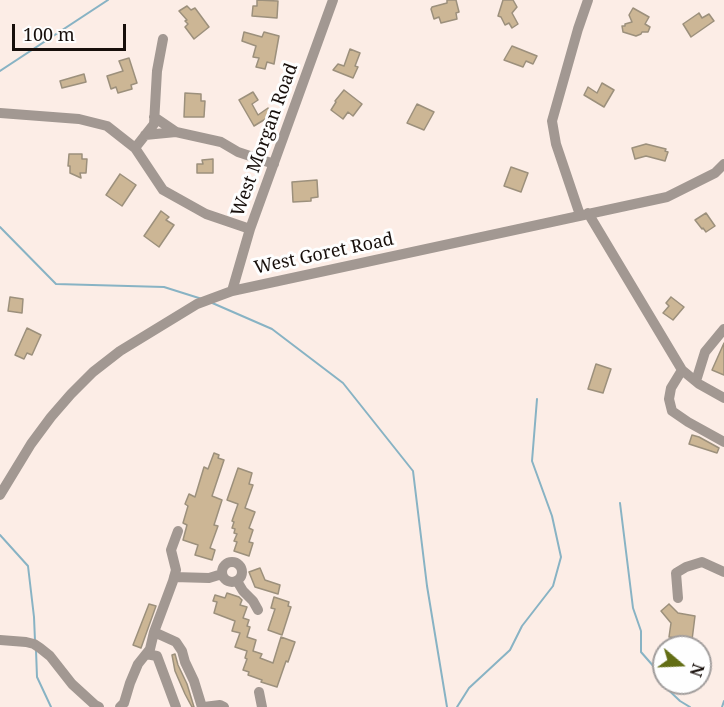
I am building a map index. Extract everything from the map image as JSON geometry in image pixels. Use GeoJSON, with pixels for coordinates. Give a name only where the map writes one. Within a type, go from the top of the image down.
{"type":"FeatureCollection","features":[{"type":"Feature","properties":{"kind":"street","name":"West Morgan Road"},"geometry":{"type":"LineString","coordinates":[[232,291],[250,229],[333,0]]}},
{"type":"Feature","properties":{"kind":"street"},"geometry":{"type":"LineString","coordinates":[[588,0],[552,121],[556,144],[584,214],[682,370],[724,398]]}},
{"type":"Feature","properties":{"kind":"street"},"geometry":{"type":"LineString","coordinates":[[135,148],[154,124],[157,71],[163,39]]}},
{"type":"Feature","properties":{"kind":"street"},"geometry":{"type":"LineString","coordinates":[[0,113],[79,119],[107,126],[135,148],[163,190],[206,214],[250,229]]}},
{"type":"Feature","properties":{"kind":"street"},"geometry":{"type":"LineString","coordinates":[[154,117],[176,132]]}},
{"type":"Feature","properties":{"kind":"street"},"geometry":{"type":"LineString","coordinates":[[145,135],[176,132],[221,142],[238,152],[274,164]]}},
{"type":"Feature","properties":{"kind":"street","name":"West Goret Road"},"geometry":{"type":"LineString","coordinates":[[0,495],[31,444],[51,417],[93,372],[120,351],[197,304],[232,291],[667,197],[715,173],[724,164]]}},
{"type":"Feature","properties":{"kind":"street"},"geometry":{"type":"LineString","coordinates":[[696,381],[705,352],[724,329]]}},
{"type":"Feature","properties":{"kind":"street"},"geometry":{"type":"LineString","coordinates":[[682,370],[671,388],[669,399],[672,411],[724,442]]}},
{"type":"Feature","properties":{"kind":"street"},"geometry":{"type":"LineString","coordinates":[[120,707],[124,703],[138,664],[150,649],[174,577],[176,570],[171,550],[178,531]]}},
{"type":"Feature","properties":{"kind":"street"},"geometry":{"type":"LineString","coordinates":[[678,598],[676,573],[686,567],[702,562],[724,572]]}},
{"type":"Feature","properties":{"kind":"street"},"geometry":{"type":"LineString","coordinates":[[231,563],[237,564],[241,569],[241,576],[237,580],[228,581],[222,574],[225,565],[231,563]]}},
{"type":"Feature","properties":{"kind":"street"},"geometry":{"type":"LineString","coordinates":[[174,577],[208,578],[222,574]]}},
{"type":"Feature","properties":{"kind":"street"},"geometry":{"type":"LineString","coordinates":[[237,580],[258,610]]}},
{"type":"Feature","properties":{"kind":"street"},"geometry":{"type":"LineString","coordinates":[[154,632],[176,642],[182,651],[203,707],[220,705],[224,707]]}},
{"type":"Feature","properties":{"kind":"street"},"geometry":{"type":"LineString","coordinates":[[0,640],[26,642],[40,648],[54,661],[72,684],[99,707]]}},
{"type":"Feature","properties":{"kind":"street"},"geometry":{"type":"LineString","coordinates":[[146,654],[157,656],[176,707]]}},
{"type":"Feature","properties":{"kind":"street"},"geometry":{"type":"LineString","coordinates":[[259,692],[262,707]]}},
{"type":"Feature","properties":{"kind":"building"},"geometry":{"type":"Polygon","coordinates":[[[257,0],[278,1],[277,18],[252,16],[253,6],[257,6],[257,0]]]}},
{"type":"Feature","properties":{"kind":"building"},"geometry":{"type":"Polygon","coordinates":[[[447,0],[456,0],[459,12],[456,13],[457,19],[441,23],[439,17],[434,19],[431,9],[447,3],[447,0]]]}},
{"type":"Feature","properties":{"kind":"building"},"geometry":{"type":"Polygon","coordinates":[[[503,0],[513,0],[517,7],[512,13],[518,24],[512,28],[509,23],[505,25],[498,16],[503,0]]]}},
{"type":"Feature","properties":{"kind":"building"},"geometry":{"type":"Polygon","coordinates":[[[187,6],[191,10],[195,8],[209,27],[194,39],[185,27],[188,24],[185,21],[187,20],[179,11],[187,6]]]}},
{"type":"Feature","properties":{"kind":"building"},"geometry":{"type":"Polygon","coordinates":[[[633,8],[649,17],[645,24],[650,27],[648,32],[642,32],[636,36],[623,32],[622,26],[632,22],[629,15],[633,8]]]}},
{"type":"Feature","properties":{"kind":"building"},"geometry":{"type":"Polygon","coordinates":[[[699,13],[702,18],[709,14],[714,21],[691,37],[683,24],[699,13]]]}},
{"type":"Feature","properties":{"kind":"building"},"geometry":{"type":"Polygon","coordinates":[[[244,32],[262,37],[264,32],[279,36],[274,64],[267,62],[265,69],[256,67],[259,58],[253,57],[256,46],[242,41],[244,32]]]}},
{"type":"Feature","properties":{"kind":"building"},"geometry":{"type":"Polygon","coordinates":[[[512,46],[537,56],[533,64],[526,61],[523,67],[504,60],[512,46]]]}},
{"type":"Feature","properties":{"kind":"building"},"geometry":{"type":"Polygon","coordinates":[[[350,49],[360,53],[355,66],[358,67],[353,78],[333,70],[338,64],[344,66],[350,49]]]}},
{"type":"Feature","properties":{"kind":"building"},"geometry":{"type":"Polygon","coordinates":[[[129,58],[137,83],[131,85],[132,89],[118,93],[116,87],[111,89],[107,76],[123,71],[119,61],[129,58]]]}},
{"type":"Feature","properties":{"kind":"building"},"geometry":{"type":"Polygon","coordinates":[[[84,74],[86,82],[62,88],[60,81],[84,74]]]}},
{"type":"Feature","properties":{"kind":"building"},"geometry":{"type":"Polygon","coordinates":[[[602,83],[614,90],[604,107],[584,95],[588,87],[597,93],[602,83]]]}},
{"type":"Feature","properties":{"kind":"building"},"geometry":{"type":"Polygon","coordinates":[[[344,90],[362,104],[353,116],[348,112],[343,119],[331,110],[344,90]]]}},
{"type":"Feature","properties":{"kind":"building"},"geometry":{"type":"Polygon","coordinates":[[[253,92],[258,100],[252,104],[258,115],[268,108],[272,115],[254,126],[239,100],[253,92]]]}},
{"type":"Feature","properties":{"kind":"building"},"geometry":{"type":"Polygon","coordinates":[[[185,93],[201,94],[201,101],[205,101],[204,117],[184,117],[185,93]]]}},
{"type":"Feature","properties":{"kind":"building"},"geometry":{"type":"Polygon","coordinates":[[[417,104],[434,112],[424,130],[407,123],[417,104]]]}},
{"type":"Feature","properties":{"kind":"building"},"geometry":{"type":"Polygon","coordinates":[[[646,144],[666,149],[665,151],[668,152],[665,161],[646,156],[635,159],[632,148],[646,144]]]}},
{"type":"Feature","properties":{"kind":"building"},"geometry":{"type":"Polygon","coordinates":[[[69,154],[82,154],[82,159],[87,159],[86,173],[80,173],[81,178],[70,173],[69,154]]]}},
{"type":"Feature","properties":{"kind":"building"},"geometry":{"type":"Polygon","coordinates":[[[213,159],[213,173],[197,173],[197,164],[203,164],[202,160],[213,159]]]}},
{"type":"Feature","properties":{"kind":"building"},"geometry":{"type":"Polygon","coordinates":[[[511,167],[528,173],[521,192],[504,186],[511,167]]]}},
{"type":"Feature","properties":{"kind":"building"},"geometry":{"type":"Polygon","coordinates":[[[120,174],[136,185],[122,206],[106,195],[120,174]]]}},
{"type":"Feature","properties":{"kind":"building"},"geometry":{"type":"Polygon","coordinates":[[[317,180],[318,197],[311,198],[311,201],[293,202],[292,182],[317,180]]]}},
{"type":"Feature","properties":{"kind":"building"},"geometry":{"type":"Polygon","coordinates":[[[161,211],[169,217],[166,220],[174,225],[159,247],[144,236],[161,211]]]}},
{"type":"Feature","properties":{"kind":"building"},"geometry":{"type":"Polygon","coordinates":[[[706,213],[715,226],[706,232],[695,220],[706,213]]]}},
{"type":"Feature","properties":{"kind":"building"},"geometry":{"type":"Polygon","coordinates":[[[10,297],[23,299],[22,313],[8,311],[10,297]]]}},
{"type":"Feature","properties":{"kind":"building"},"geometry":{"type":"Polygon","coordinates":[[[671,297],[684,307],[673,320],[663,313],[669,306],[666,303],[671,297]]]}},
{"type":"Feature","properties":{"kind":"building"},"geometry":{"type":"Polygon","coordinates":[[[27,328],[41,335],[32,355],[27,353],[24,359],[15,355],[27,328]]]}},
{"type":"Feature","properties":{"kind":"building"},"geometry":{"type":"Polygon","coordinates":[[[724,343],[724,375],[712,370],[724,343]]]}},
{"type":"Feature","properties":{"kind":"building"},"geometry":{"type":"Polygon","coordinates":[[[596,364],[611,369],[603,393],[588,389],[596,364]]]}},
{"type":"Feature","properties":{"kind":"building"},"geometry":{"type":"Polygon","coordinates":[[[692,435],[719,448],[717,453],[689,444],[692,435]]]}},
{"type":"Feature","properties":{"kind":"building"},"geometry":{"type":"Polygon","coordinates":[[[214,453],[219,455],[218,458],[224,460],[212,496],[222,500],[214,525],[218,526],[210,548],[215,550],[212,560],[195,555],[198,545],[183,540],[187,525],[183,523],[188,506],[185,504],[189,494],[195,497],[204,467],[208,469],[214,453]]]}},
{"type":"Feature","properties":{"kind":"building"},"geometry":{"type":"Polygon","coordinates":[[[238,468],[252,473],[249,484],[253,485],[245,508],[255,512],[249,528],[253,530],[249,542],[253,543],[249,556],[234,551],[237,534],[232,528],[234,522],[232,521],[238,504],[227,500],[238,468]]]}},
{"type":"Feature","properties":{"kind":"building"},"geometry":{"type":"Polygon","coordinates":[[[260,568],[265,580],[280,585],[278,594],[255,587],[249,572],[260,568]]]}},
{"type":"Feature","properties":{"kind":"building"},"geometry":{"type":"Polygon","coordinates":[[[227,593],[239,597],[242,600],[240,605],[247,607],[243,618],[249,620],[247,626],[250,627],[247,637],[256,640],[253,651],[262,654],[260,658],[273,663],[281,637],[295,642],[277,687],[261,682],[262,680],[248,675],[249,672],[243,670],[247,651],[235,647],[240,633],[232,631],[235,621],[214,613],[217,602],[213,601],[215,595],[225,598],[227,593]]]}},
{"type":"Feature","properties":{"kind":"building"},"geometry":{"type":"Polygon","coordinates":[[[274,597],[289,602],[288,606],[291,607],[282,635],[268,630],[275,609],[271,608],[274,597]]]}},
{"type":"Feature","properties":{"kind":"building"},"geometry":{"type":"Polygon","coordinates":[[[149,604],[156,606],[141,648],[133,645],[149,604]]]}},
{"type":"Feature","properties":{"kind":"building"},"geometry":{"type":"Polygon","coordinates":[[[669,604],[678,613],[695,616],[693,635],[669,635],[671,623],[661,611],[669,604]]]}},
{"type":"Feature","properties":{"kind":"building"},"geometry":{"type":"Polygon","coordinates":[[[175,654],[194,707],[185,694],[175,671],[172,655],[175,654]]]}},
{"type":"Feature","properties":{"kind":"waterway"},"geometry":{"type":"LineString","coordinates":[[0,71],[108,0]]}},
{"type":"Feature","properties":{"kind":"waterway"},"geometry":{"type":"LineString","coordinates":[[0,227],[56,284],[164,287],[202,299]]}},
{"type":"Feature","properties":{"kind":"waterway"},"geometry":{"type":"LineString","coordinates":[[210,302],[272,329],[343,383],[413,471],[427,586],[447,707]]}},
{"type":"Feature","properties":{"kind":"waterway"},"geometry":{"type":"LineString","coordinates":[[457,707],[469,688],[510,650],[522,626],[553,586],[561,557],[552,516],[532,461],[537,399]]}},
{"type":"Feature","properties":{"kind":"waterway"},"geometry":{"type":"LineString","coordinates":[[620,503],[633,608],[641,631],[641,652],[655,668],[658,680],[680,701],[690,707]]}},
{"type":"Feature","properties":{"kind":"waterway"},"geometry":{"type":"LineString","coordinates":[[0,535],[28,566],[35,641]]}},
{"type":"Feature","properties":{"kind":"waterway"},"geometry":{"type":"LineString","coordinates":[[36,650],[37,677],[51,707]]}},
{"type":"Feature","properties":{"kind":"waterway"},"geometry":{"type":"LineString","coordinates":[[722,707],[724,701]]}}]}
